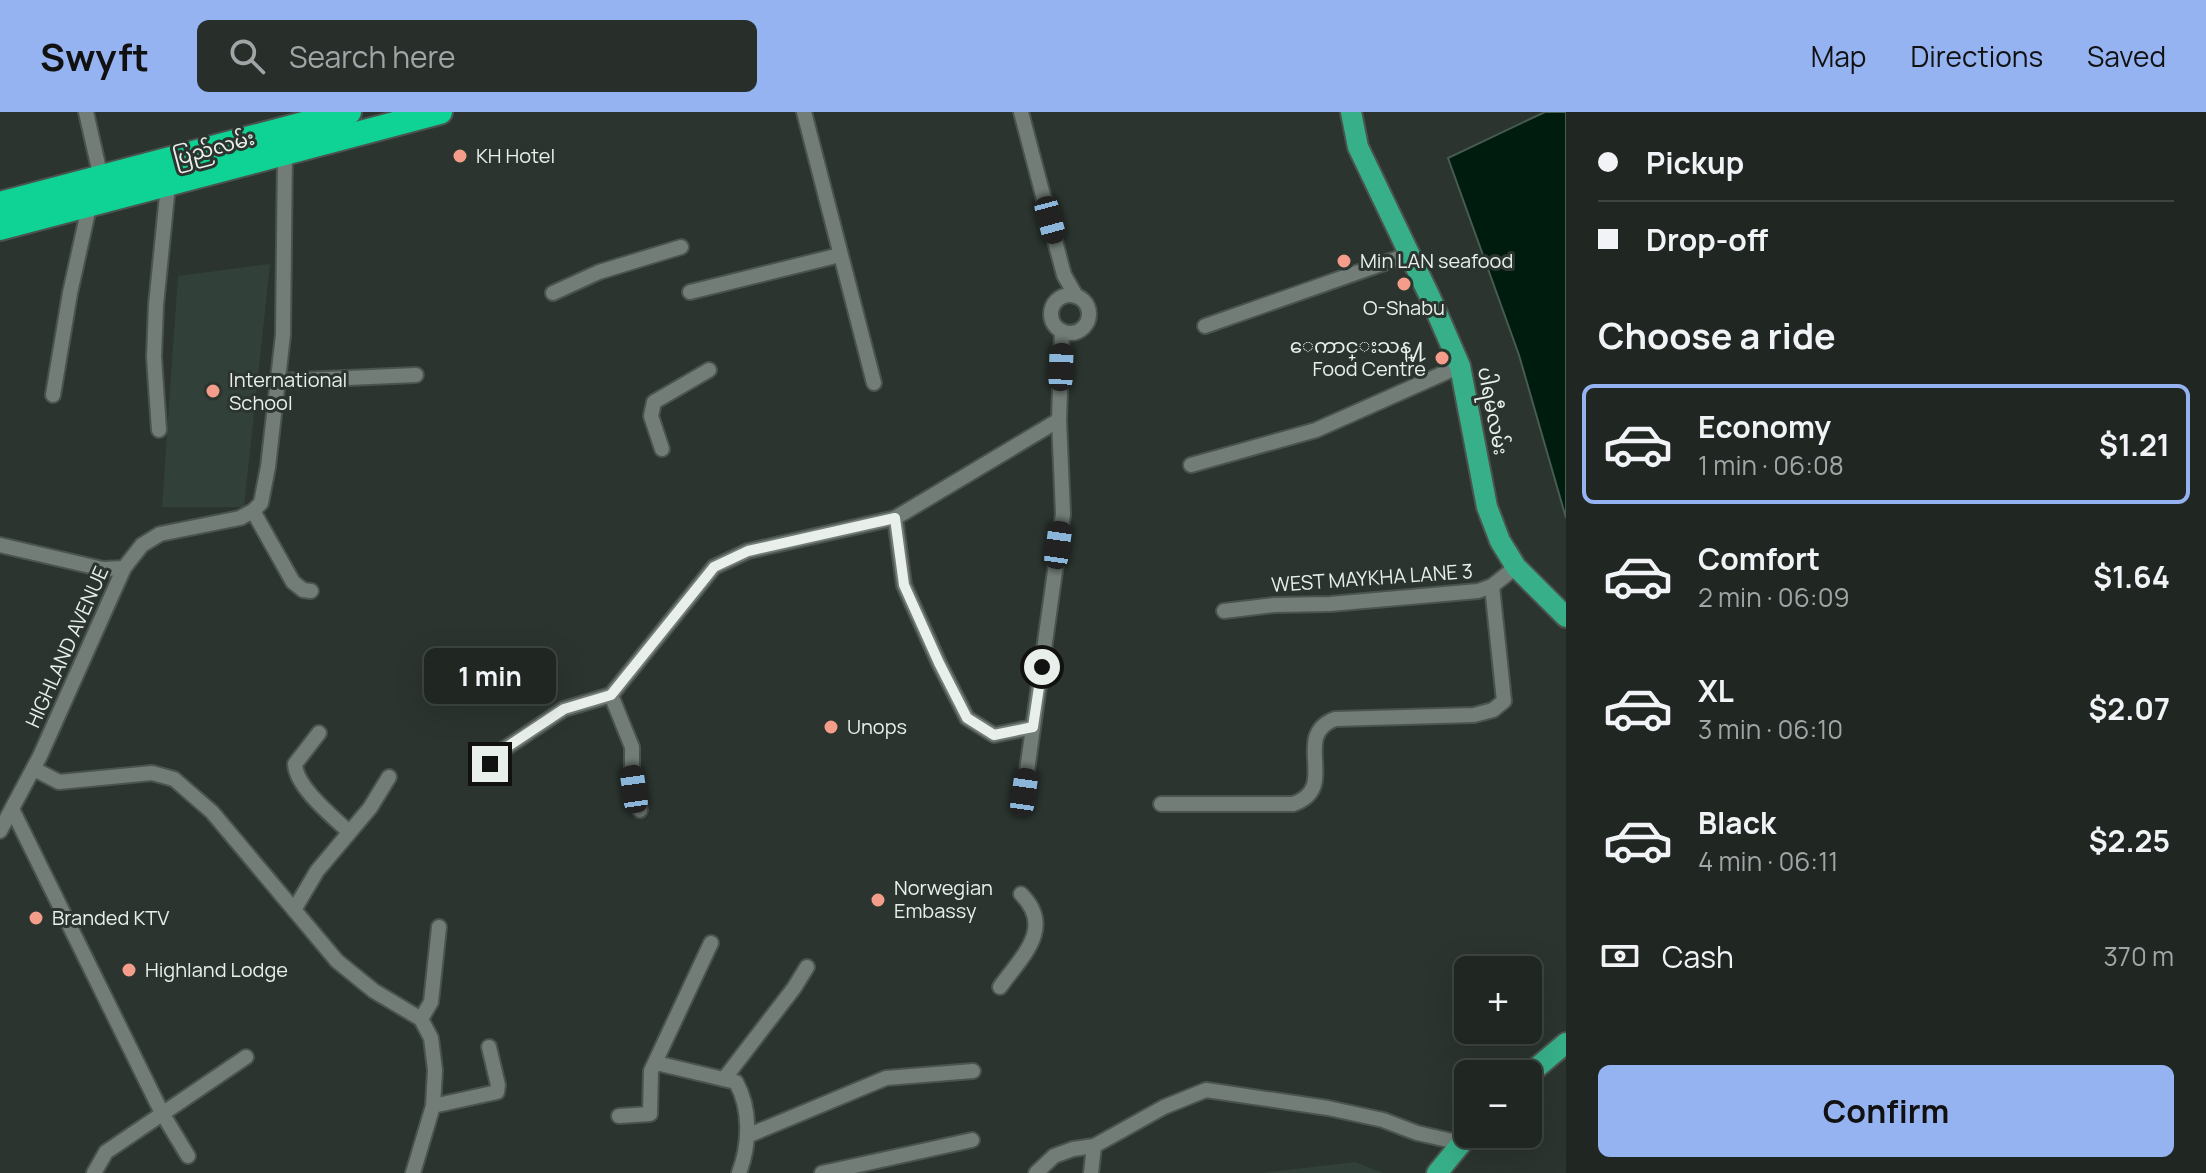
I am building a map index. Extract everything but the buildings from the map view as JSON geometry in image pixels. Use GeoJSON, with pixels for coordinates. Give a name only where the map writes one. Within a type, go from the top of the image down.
{"type":"FeatureCollection","features":[{"type":"Feature","properties":{"kind":"highway","name":"ပြည်လမ်း"},"geometry":{"type":"LineString","coordinates":[[0,228],[168,185],[284,142],[349,112]]}},
{"type":"Feature","properties":{"kind":"highway","name":"ပြည်လမ်း"},"geometry":{"type":"LineString","coordinates":[[0,204],[101,178],[440,112]]}},
{"type":"Feature","properties":{"kind":"main road","name":"ပါရမီလမ်း"},"geometry":{"type":"LineString","coordinates":[[1351,112],[1358,147],[1460,366],[1487,507],[1500,541],[1516,567],[1566,617]]}},
{"type":"Feature","properties":{"kind":"main road"},"geometry":{"type":"LineString","coordinates":[[1542,1063],[1566,1043]]}},
{"type":"Feature","properties":{"kind":"main road"},"geometry":{"type":"LineString","coordinates":[[1437,1173],[1458,1148]]}},
{"type":"Feature","properties":{"kind":"street"},"geometry":{"type":"LineString","coordinates":[[86,112],[101,178]]}},
{"type":"Feature","properties":{"kind":"street"},"geometry":{"type":"LineString","coordinates":[[804,112],[874,383]]}},
{"type":"Feature","properties":{"kind":"street"},"geometry":{"type":"LineString","coordinates":[[1021,112],[1064,275],[1076,296],[1089,309],[1085,326],[1074,332],[1062,331],[1051,316],[1054,303],[1064,296],[1076,296]]}},
{"type":"Feature","properties":{"kind":"street"},"geometry":{"type":"LineString","coordinates":[[284,142],[283,335],[261,503],[253,511],[293,582],[303,590],[311,591]]}},
{"type":"Feature","properties":{"kind":"street"},"geometry":{"type":"LineString","coordinates":[[159,430],[154,357],[168,185]]}},
{"type":"Feature","properties":{"kind":"street"},"geometry":{"type":"LineString","coordinates":[[53,395],[70,293],[89,207]]}},
{"type":"Feature","properties":{"kind":"street"},"geometry":{"type":"LineString","coordinates":[[553,293],[599,272],[681,247]]}},
{"type":"Feature","properties":{"kind":"street"},"geometry":{"type":"LineString","coordinates":[[1205,326],[1410,254]]}},
{"type":"Feature","properties":{"kind":"street"},"geometry":{"type":"LineString","coordinates":[[690,292],[840,255]]}},
{"type":"Feature","properties":{"kind":"street"},"geometry":{"type":"LineString","coordinates":[[1024,792],[1063,514],[1059,420],[1062,331]]}},
{"type":"Feature","properties":{"kind":"street"},"geometry":{"type":"LineString","coordinates":[[1191,465],[1316,430],[1460,366]]}},
{"type":"Feature","properties":{"kind":"street"},"geometry":{"type":"LineString","coordinates":[[662,449],[651,416],[654,402],[709,370]]}},
{"type":"Feature","properties":{"kind":"street"},"geometry":{"type":"LineString","coordinates":[[279,381],[416,375]]}},
{"type":"Feature","properties":{"kind":"street"},"geometry":{"type":"LineString","coordinates":[[478,777],[501,751],[564,709],[611,695],[714,567],[748,551],[895,518],[1059,420]]}},
{"type":"Feature","properties":{"kind":"street","name":"HIGHLAND AVENUE"},"geometry":{"type":"LineString","coordinates":[[0,831],[34,769],[124,568],[142,545],[160,534],[240,518],[253,511]]}},
{"type":"Feature","properties":{"kind":"street"},"geometry":{"type":"LineString","coordinates":[[895,518],[904,585],[967,718],[994,735],[1033,727]]}},
{"type":"Feature","properties":{"kind":"street"},"geometry":{"type":"LineString","coordinates":[[0,545],[103,569],[124,568]]}},
{"type":"Feature","properties":{"kind":"street","name":"WEST MAYKHA LANE 3"},"geometry":{"type":"LineString","coordinates":[[1224,611],[1478,591],[1492,586],[1516,567]]}},
{"type":"Feature","properties":{"kind":"street"},"geometry":{"type":"LineString","coordinates":[[1161,804],[1293,804],[1306,800],[1314,789],[1316,735],[1323,724],[1335,719],[1474,715],[1493,710],[1504,701],[1492,586]]}},
{"type":"Feature","properties":{"kind":"street"},"geometry":{"type":"LineString","coordinates":[[611,695],[632,747],[633,780],[640,810]]}},
{"type":"Feature","properties":{"kind":"street"},"geometry":{"type":"LineString","coordinates":[[319,733],[295,764],[295,772],[323,807],[348,831]]}},
{"type":"Feature","properties":{"kind":"street"},"geometry":{"type":"LineString","coordinates":[[34,769],[59,782],[152,773],[174,779],[212,812],[337,961],[374,991],[421,1019],[431,1038],[435,1070],[433,1106],[413,1173]]}},
{"type":"Feature","properties":{"kind":"street"},"geometry":{"type":"LineString","coordinates":[[294,910],[317,871],[370,808],[389,777]]}},
{"type":"Feature","properties":{"kind":"street"},"geometry":{"type":"LineString","coordinates":[[12,809],[162,1113],[188,1156]]}},
{"type":"Feature","properties":{"kind":"street"},"geometry":{"type":"LineString","coordinates":[[1000,987],[1037,932],[1036,913],[1021,894]]}},
{"type":"Feature","properties":{"kind":"street"},"geometry":{"type":"LineString","coordinates":[[421,1019],[431,1002],[439,927]]}},
{"type":"Feature","properties":{"kind":"street"},"geometry":{"type":"LineString","coordinates":[[619,1116],[650,1114],[651,1071],[711,943]]}},
{"type":"Feature","properties":{"kind":"street"},"geometry":{"type":"LineString","coordinates":[[730,1080],[807,967]]}},
{"type":"Feature","properties":{"kind":"street"},"geometry":{"type":"LineString","coordinates":[[433,1106],[497,1092],[489,1047]]}},
{"type":"Feature","properties":{"kind":"street"},"geometry":{"type":"LineString","coordinates":[[94,1173],[106,1152],[246,1057]]}},
{"type":"Feature","properties":{"kind":"street"},"geometry":{"type":"LineString","coordinates":[[656,1063],[730,1080],[744,1097],[748,1150],[739,1173]]}},
{"type":"Feature","properties":{"kind":"street"},"geometry":{"type":"LineString","coordinates":[[747,1136],[886,1078],[973,1071]]}},
{"type":"Feature","properties":{"kind":"street"},"geometry":{"type":"LineString","coordinates":[[1046,1170],[1054,1156],[1094,1146],[1164,1107],[1206,1090],[1342,1111],[1383,1120],[1417,1133],[1454,1138]]}},
{"type":"Feature","properties":{"kind":"street"},"geometry":{"type":"LineString","coordinates":[[822,1173],[972,1140]]}},
{"type":"Feature","properties":{"kind":"street"},"geometry":{"type":"LineString","coordinates":[[1091,1173],[1094,1146]]}},
{"type":"Feature","properties":{"kind":"shaded area"},"geometry":{"type":"Polygon","coordinates":[[[1545,112],[1566,112],[1566,518],[1519,355],[1448,158],[1545,112]]]}},
{"type":"Feature","properties":{"kind":"shaded area","name":"International School"},"geometry":{"type":"Polygon","coordinates":[[[270,264],[244,507],[162,507],[178,276],[270,264]]]}},
{"type":"Feature","properties":{"kind":"shaded area"},"geometry":{"type":"Polygon","coordinates":[[[1355,1162],[1383,1173],[1262,1173],[1355,1162]]]}},
{"type":"Feature","properties":{"kind":"place","name":"KH Hotel"},"geometry":{"type":"Point","coordinates":[460,156]}},
{"type":"Feature","properties":{"kind":"place","name":"Min LAN seafood"},"geometry":{"type":"Point","coordinates":[1344,261]}},
{"type":"Feature","properties":{"kind":"place","name":"O-Shabu"},"geometry":{"type":"Point","coordinates":[1404,284]}},
{"type":"Feature","properties":{"kind":"place","name":"ေကာင္းသန္႔ Food Centre"},"geometry":{"type":"Point","coordinates":[1442,358]}},
{"type":"Feature","properties":{"kind":"place","name":"International School"},"geometry":{"type":"Point","coordinates":[213,391]}},
{"type":"Feature","properties":{"kind":"place","name":"Unops"},"geometry":{"type":"Point","coordinates":[831,727]}},
{"type":"Feature","properties":{"kind":"place","name":"Norwegian Embassy"},"geometry":{"type":"Point","coordinates":[878,900]}},
{"type":"Feature","properties":{"kind":"place","name":"Branded KTV"},"geometry":{"type":"Point","coordinates":[36,918]}},
{"type":"Feature","properties":{"kind":"place","name":"Highland Lodge"},"geometry":{"type":"Point","coordinates":[129,970]}},
{"type":"Feature","properties":{"kind":"route"},"geometry":{"type":"LineString","coordinates":[[490,764],[501,751],[564,709],[611,695],[714,567],[748,551],[895,518],[904,585],[967,718],[994,735],[1033,727],[1042,667]]}}]}
